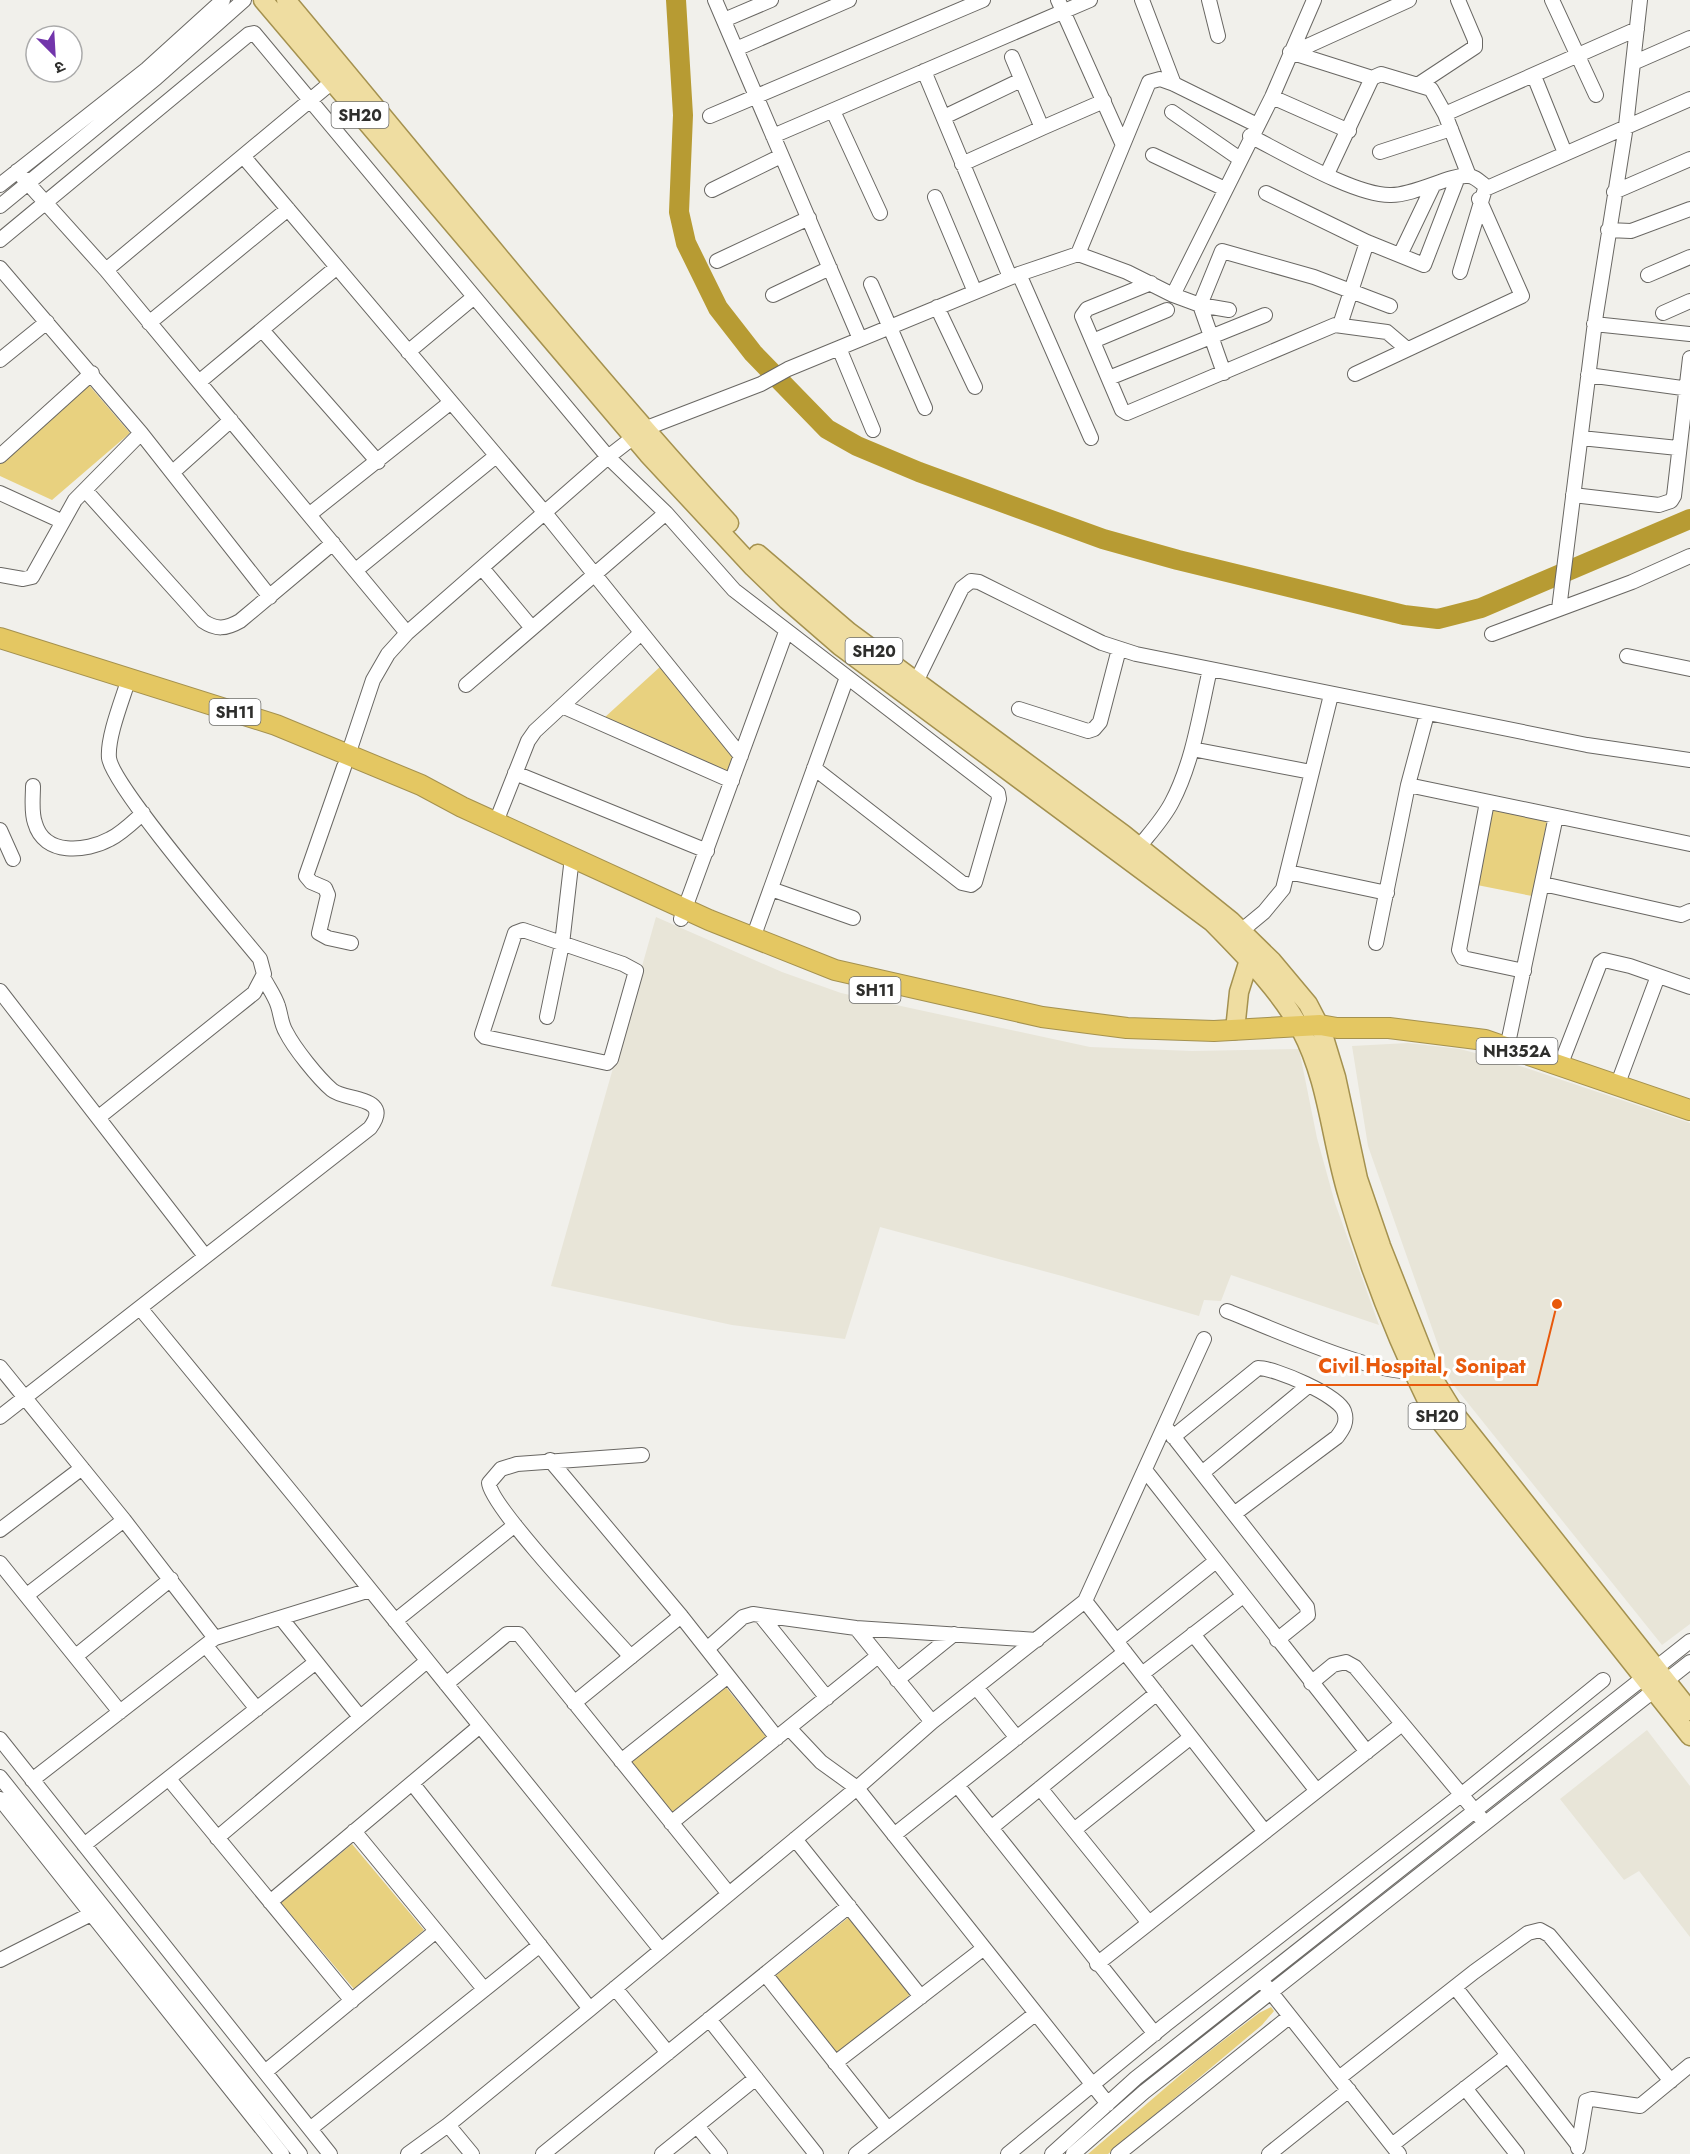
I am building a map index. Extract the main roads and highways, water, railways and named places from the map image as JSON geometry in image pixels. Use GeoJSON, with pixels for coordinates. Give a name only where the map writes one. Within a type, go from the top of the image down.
{"type":"FeatureCollection","features":[{"type":"Feature","properties":{"kind":"highway","name":"SH11"},"geometry":{"type":"LineString","coordinates":[[0,638],[271,737],[346,761],[832,980],[1040,1027],[1126,1039],[1214,1042],[1316,1028]]}},
{"type":"Feature","properties":{"kind":"highway","name":"SH11"},"geometry":{"type":"LineString","coordinates":[[0,650],[127,683]]}},
{"type":"Feature","properties":{"kind":"highway","name":"SH11"},"geometry":{"type":"LineString","coordinates":[[441,802],[496,822],[571,863]]}},
{"type":"Feature","properties":{"kind":"highway","name":"SH11"},"geometry":{"type":"LineString","coordinates":[[708,925],[753,938],[835,970],[1042,1017],[1127,1028],[1235,1030],[1316,1028]]}},
{"type":"Feature","properties":{"kind":"highway","name":"NH352A"},"geometry":{"type":"LineString","coordinates":[[1316,1028],[1389,1028],[1485,1040],[1690,1110]]}},
{"type":"Feature","properties":{"kind":"main road","name":"SH20"},"geometry":{"type":"LineString","coordinates":[[263,0],[639,433],[763,560],[913,689],[1212,922],[1272,961],[1308,1004],[1336,1077],[1358,1179],[1421,1370],[1432,1411],[1458,1446],[1655,1679],[1690,1711]]}},
{"type":"Feature","properties":{"kind":"main road","name":"SH20"},"geometry":{"type":"LineString","coordinates":[[286,0],[639,433]]}},
{"type":"Feature","properties":{"kind":"main road","name":"SH20"},"geometry":{"type":"LineString","coordinates":[[913,689],[1139,847],[1235,936],[1249,960],[1316,1028]]}},
{"type":"Feature","properties":{"kind":"main road"},"geometry":{"type":"LineString","coordinates":[[1235,1030],[1239,992],[1249,960]]}},
{"type":"Feature","properties":{"kind":"main road","name":"SH20"},"geometry":{"type":"LineString","coordinates":[[1655,1679],[1690,1736]]}},
{"type":"Feature","properties":{"kind":"waterway"},"geometry":{"type":"LineString","coordinates":[[676,0],[683,115],[679,212],[686,243],[718,308],[753,353],[827,429],[857,446],[919,472],[1103,539],[1178,560],[1404,615],[1438,619],[1481,608],[1690,519]]}},
{"type":"Feature","properties":{"kind":"place","name":"Civil Hospital, Sonipat"},"geometry":{"type":"Point","coordinates":[1557,1304]}}]}
